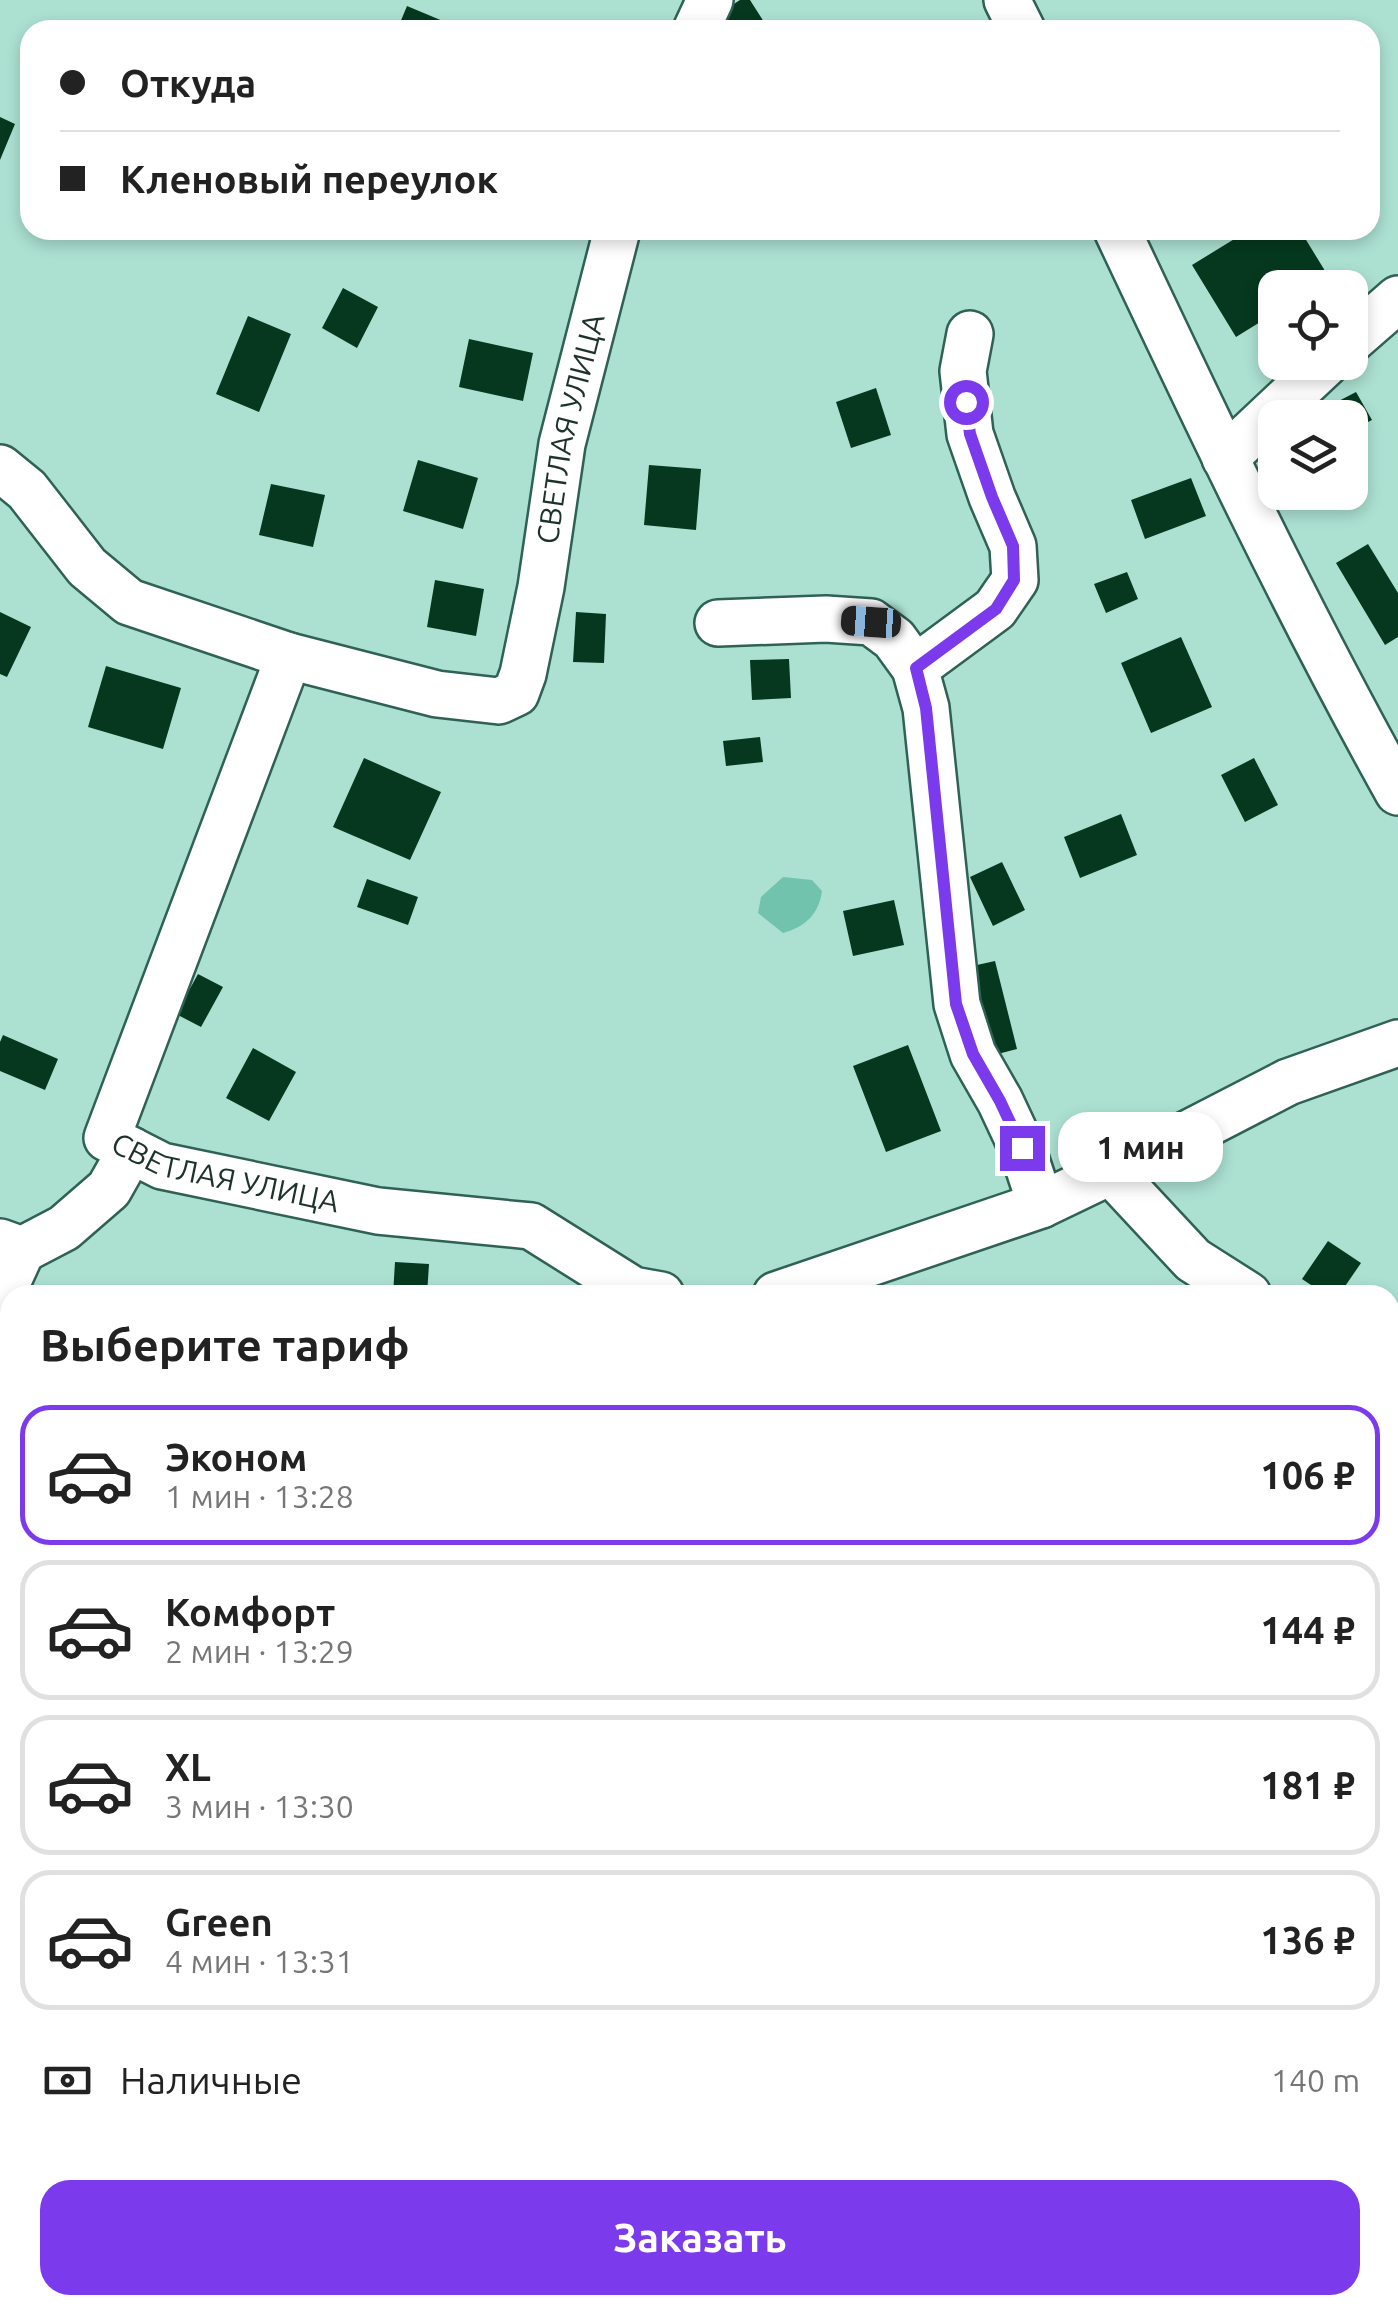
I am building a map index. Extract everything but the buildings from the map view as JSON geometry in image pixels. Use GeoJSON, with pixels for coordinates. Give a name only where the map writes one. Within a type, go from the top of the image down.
{"type":"FeatureCollection","features":[{"type":"Feature","properties":{"kind":"street","name":"СВЕТЛАЯ УЛИЦА"},"geometry":{"type":"LineString","coordinates":[[0,468],[28,490],[87,567],[129,602],[288,656],[437,694],[498,701],[516,693],[523,674],[541,587],[562,444],[614,240]]}},
{"type":"Feature","properties":{"kind":"street"},"geometry":{"type":"LineString","coordinates":[[1121,240],[1224,458],[1398,792]]}},
{"type":"Feature","properties":{"kind":"street"},"geometry":{"type":"LineString","coordinates":[[1368,325],[1398,299]]}},
{"type":"Feature","properties":{"kind":"street"},"geometry":{"type":"LineString","coordinates":[[916,668],[996,609],[1014,580],[1013,546],[970,434],[963,371],[970,334]]}},
{"type":"Feature","properties":{"kind":"street"},"geometry":{"type":"LineString","coordinates":[[1224,458],[1307,380]]}},
{"type":"Feature","properties":{"kind":"street"},"geometry":{"type":"LineString","coordinates":[[718,623],[826,618],[871,622],[894,638],[916,668],[926,708],[956,1004],[973,1054],[1022,1148],[1041,1205]]}},
{"type":"Feature","properties":{"kind":"street","name":"СВЕТЛАЯ УЛИЦА"},"geometry":{"type":"LineString","coordinates":[[288,656],[107,1138],[162,1166],[378,1212],[531,1226],[625,1285]]}},
{"type":"Feature","properties":{"kind":"street"},"geometry":{"type":"LineString","coordinates":[[805,1285],[1041,1205],[1288,1082],[1398,1043]]}},
{"type":"Feature","properties":{"kind":"street"},"geometry":{"type":"LineString","coordinates":[[4,1285],[11,1246],[64,1228],[108,1189],[131,1150]]}},
{"type":"Feature","properties":{"kind":"street"},"geometry":{"type":"LineString","coordinates":[[1111,1172],[1193,1260],[1232,1285]]}},
{"type":"Feature","properties":{"kind":"shaded area"},"geometry":{"type":"Polygon","coordinates":[[[783,877],[812,880],[822,891],[810,918],[783,933],[758,913],[761,897],[783,877]]]}},
{"type":"Feature","properties":{"kind":"route"},"geometry":{"type":"LineString","coordinates":[[966,402],[970,434],[1013,546],[1014,580],[996,609],[916,668],[926,708],[956,1004],[973,1054],[1022,1148]]}}]}
